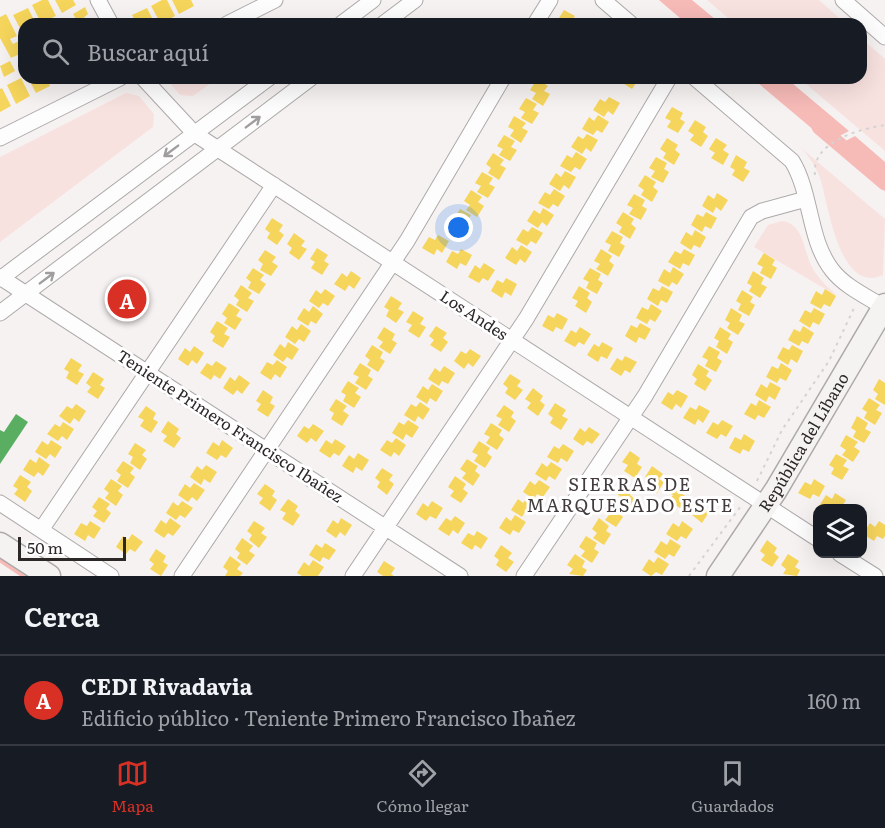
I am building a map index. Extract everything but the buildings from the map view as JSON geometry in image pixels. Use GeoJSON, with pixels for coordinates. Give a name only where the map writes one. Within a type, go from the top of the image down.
{"type":"FeatureCollection","features":[{"type":"Feature","properties":{"kind":"street"},"geometry":{"type":"LineString","coordinates":[[98,0],[108,18]]}},
{"type":"Feature","properties":{"kind":"street"},"geometry":{"type":"LineString","coordinates":[[239,18],[275,0]]}},
{"type":"Feature","properties":{"kind":"street"},"geometry":{"type":"LineString","coordinates":[[349,18],[373,0]]}},
{"type":"Feature","properties":{"kind":"street"},"geometry":{"type":"LineString","coordinates":[[391,18],[415,0]]}},
{"type":"Feature","properties":{"kind":"street"},"geometry":{"type":"LineString","coordinates":[[540,18],[550,0]]}},
{"type":"Feature","properties":{"kind":"street"},"geometry":{"type":"LineString","coordinates":[[603,0],[624,18]]}},
{"type":"Feature","properties":{"kind":"street"},"geometry":{"type":"LineString","coordinates":[[843,0],[863,18]]}},
{"type":"Feature","properties":{"kind":"street"},"geometry":{"type":"LineString","coordinates":[[867,21],[885,37]]}},
{"type":"Feature","properties":{"kind":"street"},"geometry":{"type":"LineString","coordinates":[[0,138],[108,84]]}},
{"type":"Feature","properties":{"kind":"street","name":"Los Andes"},"geometry":{"type":"LineString","coordinates":[[149,84],[195,134],[813,536]]}},
{"type":"Feature","properties":{"kind":"street"},"geometry":{"type":"LineString","coordinates":[[1,278],[260,84]]}},
{"type":"Feature","properties":{"kind":"street"},"geometry":{"type":"LineString","coordinates":[[0,313],[304,84]]}},
{"type":"Feature","properties":{"kind":"street"},"geometry":{"type":"LineString","coordinates":[[182,576],[392,262],[499,84]]}},
{"type":"Feature","properties":{"kind":"street"},"geometry":{"type":"LineString","coordinates":[[353,576],[512,340],[665,84]]}},
{"type":"Feature","properties":{"kind":"street"},"geometry":{"type":"LineString","coordinates":[[702,84],[792,161],[827,262],[839,278],[885,307]]}},
{"type":"Feature","properties":{"kind":"street"},"geometry":{"type":"LineString","coordinates":[[41,530],[274,185]]}},
{"type":"Feature","properties":{"kind":"street"},"geometry":{"type":"LineString","coordinates":[[525,576],[631,417],[751,217],[762,211],[806,199]]}},
{"type":"Feature","properties":{"kind":"street","name":"Teniente Primero Francisco Ibañez"},"geometry":{"type":"LineString","coordinates":[[1,278],[460,576]]}},
{"type":"Feature","properties":{"kind":"street","name":"República del Líbano"},"geometry":{"type":"LineString","coordinates":[[718,576],[758,500],[885,307]]}},
{"type":"Feature","properties":{"kind":"street"},"geometry":{"type":"LineString","coordinates":[[0,503],[111,576]]}},
{"type":"Feature","properties":{"kind":"street"},"geometry":{"type":"LineString","coordinates":[[0,544],[49,576]]}},
{"type":"Feature","properties":{"kind":"street"},"geometry":{"type":"LineString","coordinates":[[846,558],[875,576]]}},
{"type":"Feature","properties":{"kind":"path"},"geometry":{"type":"LineString","coordinates":[[816,179],[815,163],[831,144],[852,134],[885,125]]}},
{"type":"Feature","properties":{"kind":"path"},"geometry":{"type":"LineString","coordinates":[[689,576],[758,500],[782,430],[804,401],[829,361],[862,293]]}},
{"type":"Feature","properties":{"kind":"shaded area"},"geometry":{"type":"Polygon","coordinates":[[[659,0],[692,0],[714,18],[680,18],[659,0]]]}},
{"type":"Feature","properties":{"kind":"shaded area"},"geometry":{"type":"Polygon","coordinates":[[[707,0],[819,0],[839,18],[728,18],[707,0]]]}},
{"type":"Feature","properties":{"kind":"shaded area"},"geometry":{"type":"Polygon","coordinates":[[[867,43],[885,59],[885,151],[806,84],[867,84],[867,43]]]}},
{"type":"Feature","properties":{"kind":"shaded area"},"geometry":{"type":"Polygon","coordinates":[[[171,84],[210,84],[193,96],[180,95],[171,84]]]}},
{"type":"Feature","properties":{"kind":"shaded area"},"geometry":{"type":"Polygon","coordinates":[[[759,84],[793,84],[849,131],[828,142],[759,84]]]}},
{"type":"Feature","properties":{"kind":"shaded area"},"geometry":{"type":"Polygon","coordinates":[[[126,93],[139,96],[154,114],[153,127],[0,242],[0,157],[126,93]]]}},
{"type":"Feature","properties":{"kind":"shaded area"},"geometry":{"type":"Polygon","coordinates":[[[855,136],[885,162],[885,191],[834,147],[855,136]]]}},
{"type":"Feature","properties":{"kind":"shaded area"},"geometry":{"type":"Polygon","coordinates":[[[800,147],[885,219],[883,275],[868,278],[856,272],[846,260],[832,225],[818,174],[800,147]]]}},
{"type":"Feature","properties":{"kind":"shaded area"},"geometry":{"type":"Polygon","coordinates":[[[782,221],[795,227],[813,269],[839,297],[754,247],[768,225],[782,221]]]}},
{"type":"Feature","properties":{"kind":"waterway"},"geometry":{"type":"LineString","coordinates":[[819,127],[885,183]]}},
{"type":"Feature","properties":{"kind":"waterway"},"geometry":{"type":"LineString","coordinates":[[0,560],[24,576]]}},
{"type":"Feature","properties":{"kind":"place","name":"CEDI Rivadavia"},"geometry":{"type":"Point","coordinates":[127,299]}},
{"type":"Feature","properties":{"kind":"district","name":"SIERRAS DE MARQUESADO ESTE"},"geometry":{"type":"Point","coordinates":[630,495]}}]}
